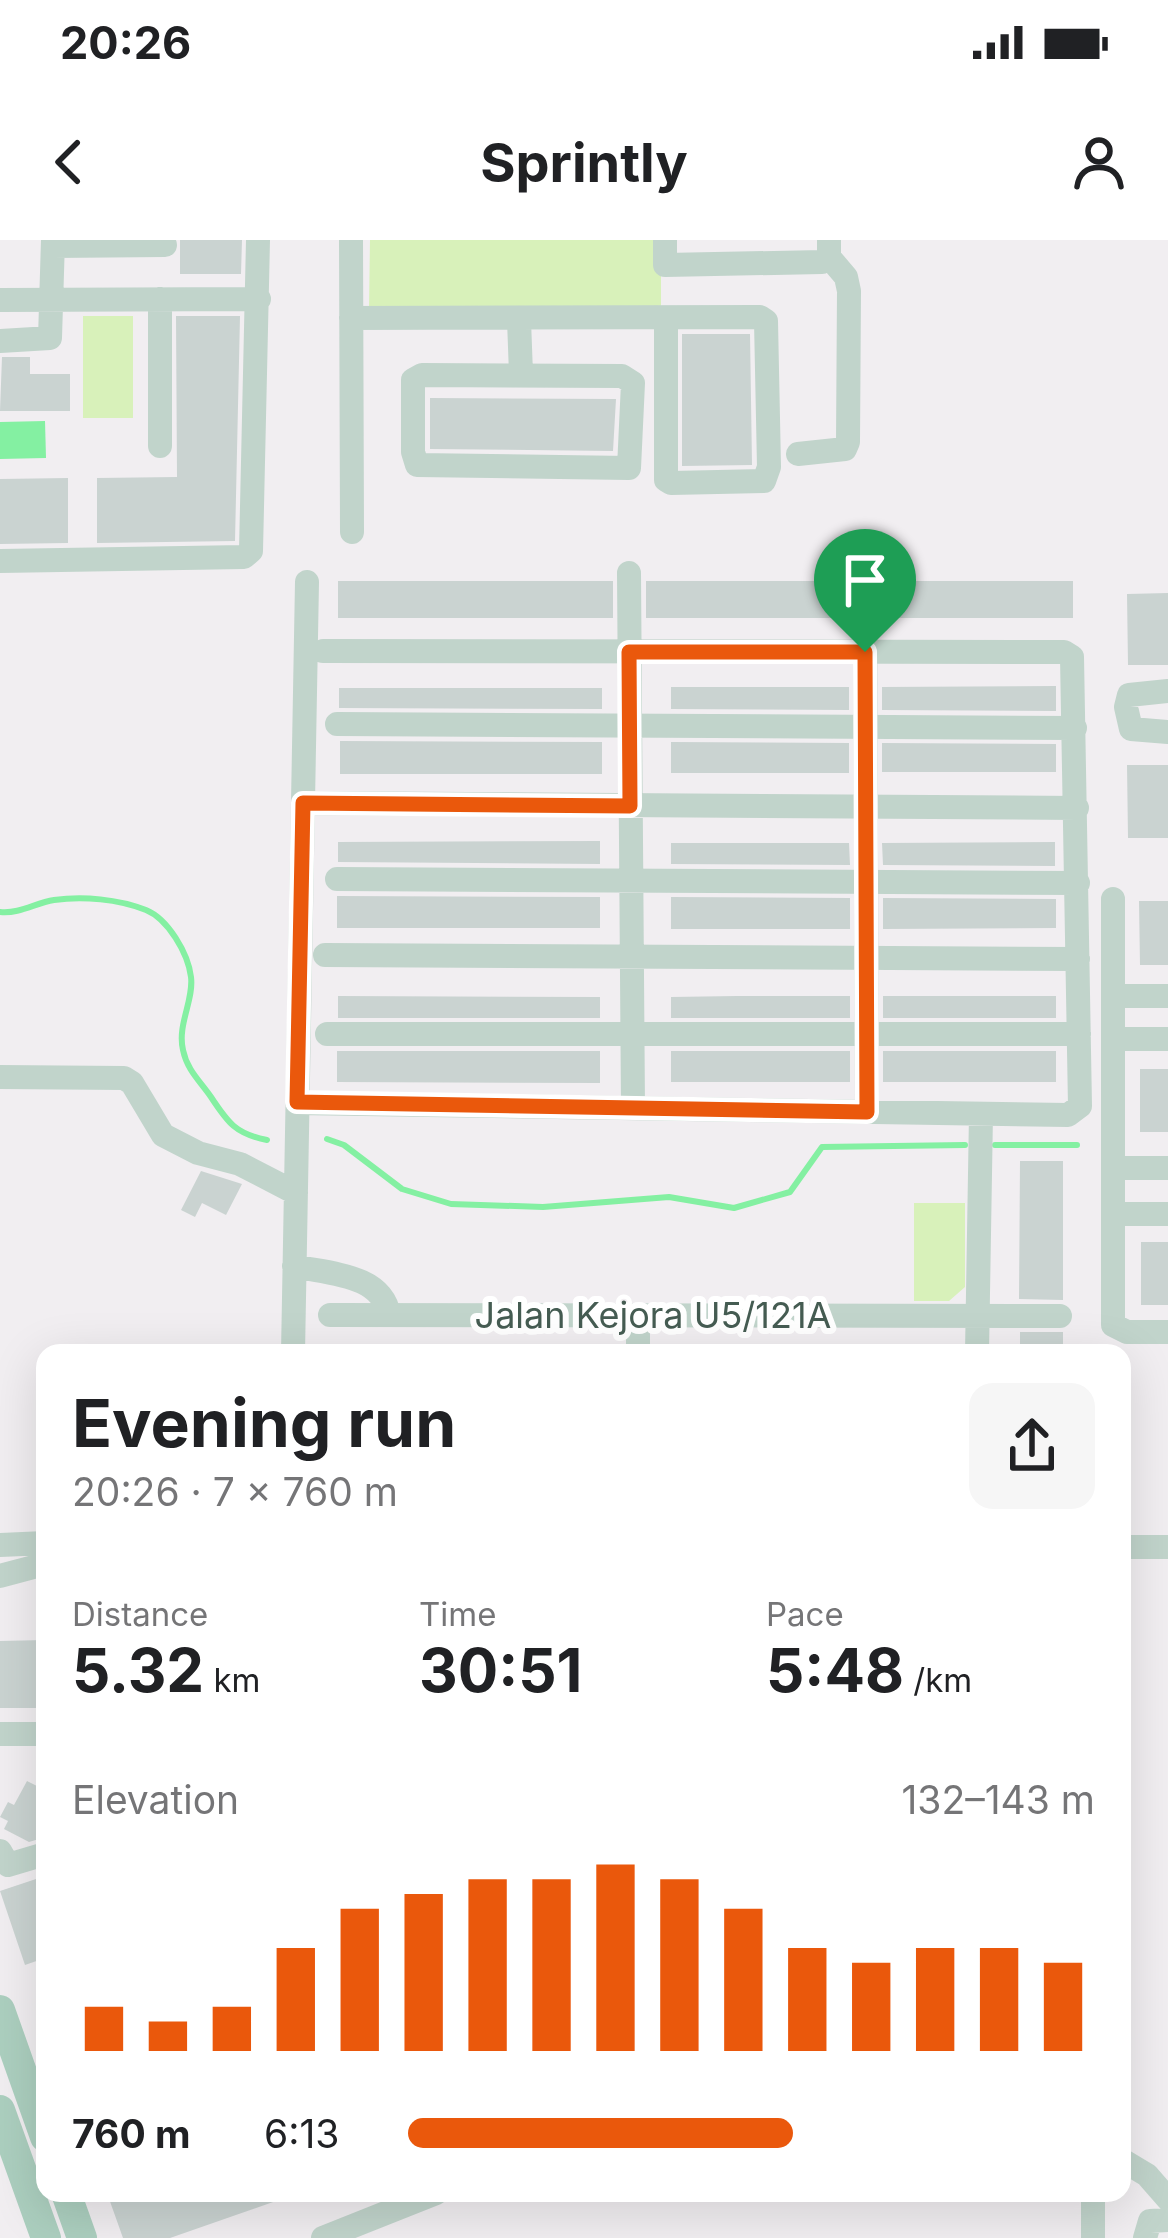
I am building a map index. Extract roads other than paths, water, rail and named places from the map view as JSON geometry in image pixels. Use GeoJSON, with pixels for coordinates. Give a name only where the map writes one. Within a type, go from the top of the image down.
{"type":"FeatureCollection","features":[{"type":"Feature","properties":{"kind":"main road"},"geometry":{"type":"LineString","coordinates":[[0,2010],[36,2112]]}},
{"type":"Feature","properties":{"kind":"main road"},"geometry":{"type":"LineString","coordinates":[[0,2110],[46,2238]]}},
{"type":"Feature","properties":{"kind":"main road"},"geometry":{"type":"LineString","coordinates":[[69,2202],[82,2238]]}},
{"type":"Feature","properties":{"kind":"street"},"geometry":{"type":"LineString","coordinates":[[0,561],[244,557],[250,551],[258,240]]}},
{"type":"Feature","properties":{"kind":"street"},"geometry":{"type":"LineString","coordinates":[[351,240],[352,532]]}},
{"type":"Feature","properties":{"kind":"street"},"geometry":{"type":"LineString","coordinates":[[0,340],[50,338],[53,243],[165,245]]}},
{"type":"Feature","properties":{"kind":"street"},"geometry":{"type":"LineString","coordinates":[[665,252],[822,262],[829,249]]}},
{"type":"Feature","properties":{"kind":"street"},"geometry":{"type":"LineString","coordinates":[[798,454],[834,453],[845,449],[848,442],[849,291],[829,249]]}},
{"type":"Feature","properties":{"kind":"street"},"geometry":{"type":"LineString","coordinates":[[160,299],[160,446]]}},
{"type":"Feature","properties":{"kind":"street"},"geometry":{"type":"LineString","coordinates":[[0,300],[259,299]]}},
{"type":"Feature","properties":{"kind":"street"},"geometry":{"type":"LineString","coordinates":[[351,318],[760,316],[766,321],[769,466],[764,481],[670,484],[666,480],[666,320]]}},
{"type":"Feature","properties":{"kind":"street"},"geometry":{"type":"LineString","coordinates":[[519,320],[521,374]]}},
{"type":"Feature","properties":{"kind":"street"},"geometry":{"type":"LineString","coordinates":[[521,374],[622,376],[632,383],[629,468],[578,471],[417,464],[413,380],[422,375],[521,374]]}},
{"type":"Feature","properties":{"kind":"street"},"geometry":{"type":"LineString","coordinates":[[628,573],[632,1108]]}},
{"type":"Feature","properties":{"kind":"street"},"geometry":{"type":"LineString","coordinates":[[865,579],[867,1112]]}},
{"type":"Feature","properties":{"kind":"street"},"geometry":{"type":"LineString","coordinates":[[293,1344],[307,582]]}},
{"type":"Feature","properties":{"kind":"street"},"geometry":{"type":"LineString","coordinates":[[297,1102],[1068,1115],[1080,1106],[1076,728],[1072,657],[1064,652],[323,651]]}},
{"type":"Feature","properties":{"kind":"street"},"geometry":{"type":"LineString","coordinates":[[1156,691],[1129,695],[1127,723],[1139,731],[1168,732]]}},
{"type":"Feature","properties":{"kind":"street"},"geometry":{"type":"LineString","coordinates":[[337,724],[1076,728]]}},
{"type":"Feature","properties":{"kind":"street"},"geometry":{"type":"LineString","coordinates":[[303,803],[1077,808]]}},
{"type":"Feature","properties":{"kind":"street"},"geometry":{"type":"LineString","coordinates":[[338,879],[1078,883]]}},
{"type":"Feature","properties":{"kind":"street"},"geometry":{"type":"LineString","coordinates":[[1113,899],[1113,1325],[1127,1333],[1168,1332]]}},
{"type":"Feature","properties":{"kind":"street"},"geometry":{"type":"LineString","coordinates":[[325,956],[1078,959]]}},
{"type":"Feature","properties":{"kind":"street"},"geometry":{"type":"LineString","coordinates":[[1113,996],[1168,996]]}},
{"type":"Feature","properties":{"kind":"street"},"geometry":{"type":"LineString","coordinates":[[327,1034],[1079,1034]]}},
{"type":"Feature","properties":{"kind":"street"},"geometry":{"type":"LineString","coordinates":[[1113,1039],[1168,1039]]}},
{"type":"Feature","properties":{"kind":"street"},"geometry":{"type":"LineString","coordinates":[[0,1077],[124,1078],[133,1083],[163,1135],[198,1154],[241,1163],[296,1193]]}},
{"type":"Feature","properties":{"kind":"street"},"geometry":{"type":"LineString","coordinates":[[976,1344],[980,1114]]}},
{"type":"Feature","properties":{"kind":"street"},"geometry":{"type":"LineString","coordinates":[[1113,1168],[1168,1168]]}},
{"type":"Feature","properties":{"kind":"street"},"geometry":{"type":"LineString","coordinates":[[1113,1214],[1168,1214]]}},
{"type":"Feature","properties":{"kind":"street"},"geometry":{"type":"LineString","coordinates":[[294,1266],[372,1286],[386,1299],[389,1315]]}},
{"type":"Feature","properties":{"kind":"street","name":"Jalan Kejora U5/121A"},"geometry":{"type":"LineString","coordinates":[[330,1315],[1060,1316]]}},
{"type":"Feature","properties":{"kind":"street"},"geometry":{"type":"LineString","coordinates":[[638,1315],[638,1344]]}},
{"type":"Feature","properties":{"kind":"street"},"geometry":{"type":"LineString","coordinates":[[0,1545],[36,1544]]}},
{"type":"Feature","properties":{"kind":"street"},"geometry":{"type":"LineString","coordinates":[[1131,1547],[1168,1547]]}},
{"type":"Feature","properties":{"kind":"street"},"geometry":{"type":"LineString","coordinates":[[0,1576],[36,1566]]}},
{"type":"Feature","properties":{"kind":"street"},"geometry":{"type":"LineString","coordinates":[[0,1734],[36,1734]]}},
{"type":"Feature","properties":{"kind":"street"},"geometry":{"type":"LineString","coordinates":[[0,1851],[8,1864],[36,1856]]}},
{"type":"Feature","properties":{"kind":"street"},"geometry":{"type":"LineString","coordinates":[[1131,2165],[1147,2175],[1168,2199]]}},
{"type":"Feature","properties":{"kind":"street"},"geometry":{"type":"LineString","coordinates":[[331,2237],[386,2202]]}},
{"type":"Feature","properties":{"kind":"street"},"geometry":{"type":"LineString","coordinates":[[1093,2238],[1094,2202]]}},
{"type":"Feature","properties":{"kind":"street"},"geometry":{"type":"LineString","coordinates":[[1145,2238],[1150,2221],[1168,2220]]}},
{"type":"Feature","properties":{"kind":"waterway"},"geometry":{"type":"LineString","coordinates":[[0,912],[54,900],[88,899],[154,914],[169,929],[189,968],[182,1041],[188,1064],[234,1126],[267,1140]]}},
{"type":"Feature","properties":{"kind":"waterway"},"geometry":{"type":"LineString","coordinates":[[327,1139],[344,1145],[402,1189],[451,1204],[543,1207],[669,1197],[734,1208],[790,1192],[822,1147],[965,1145]]}},
{"type":"Feature","properties":{"kind":"waterway"},"geometry":{"type":"LineString","coordinates":[[995,1145],[1077,1145]]}}]}
